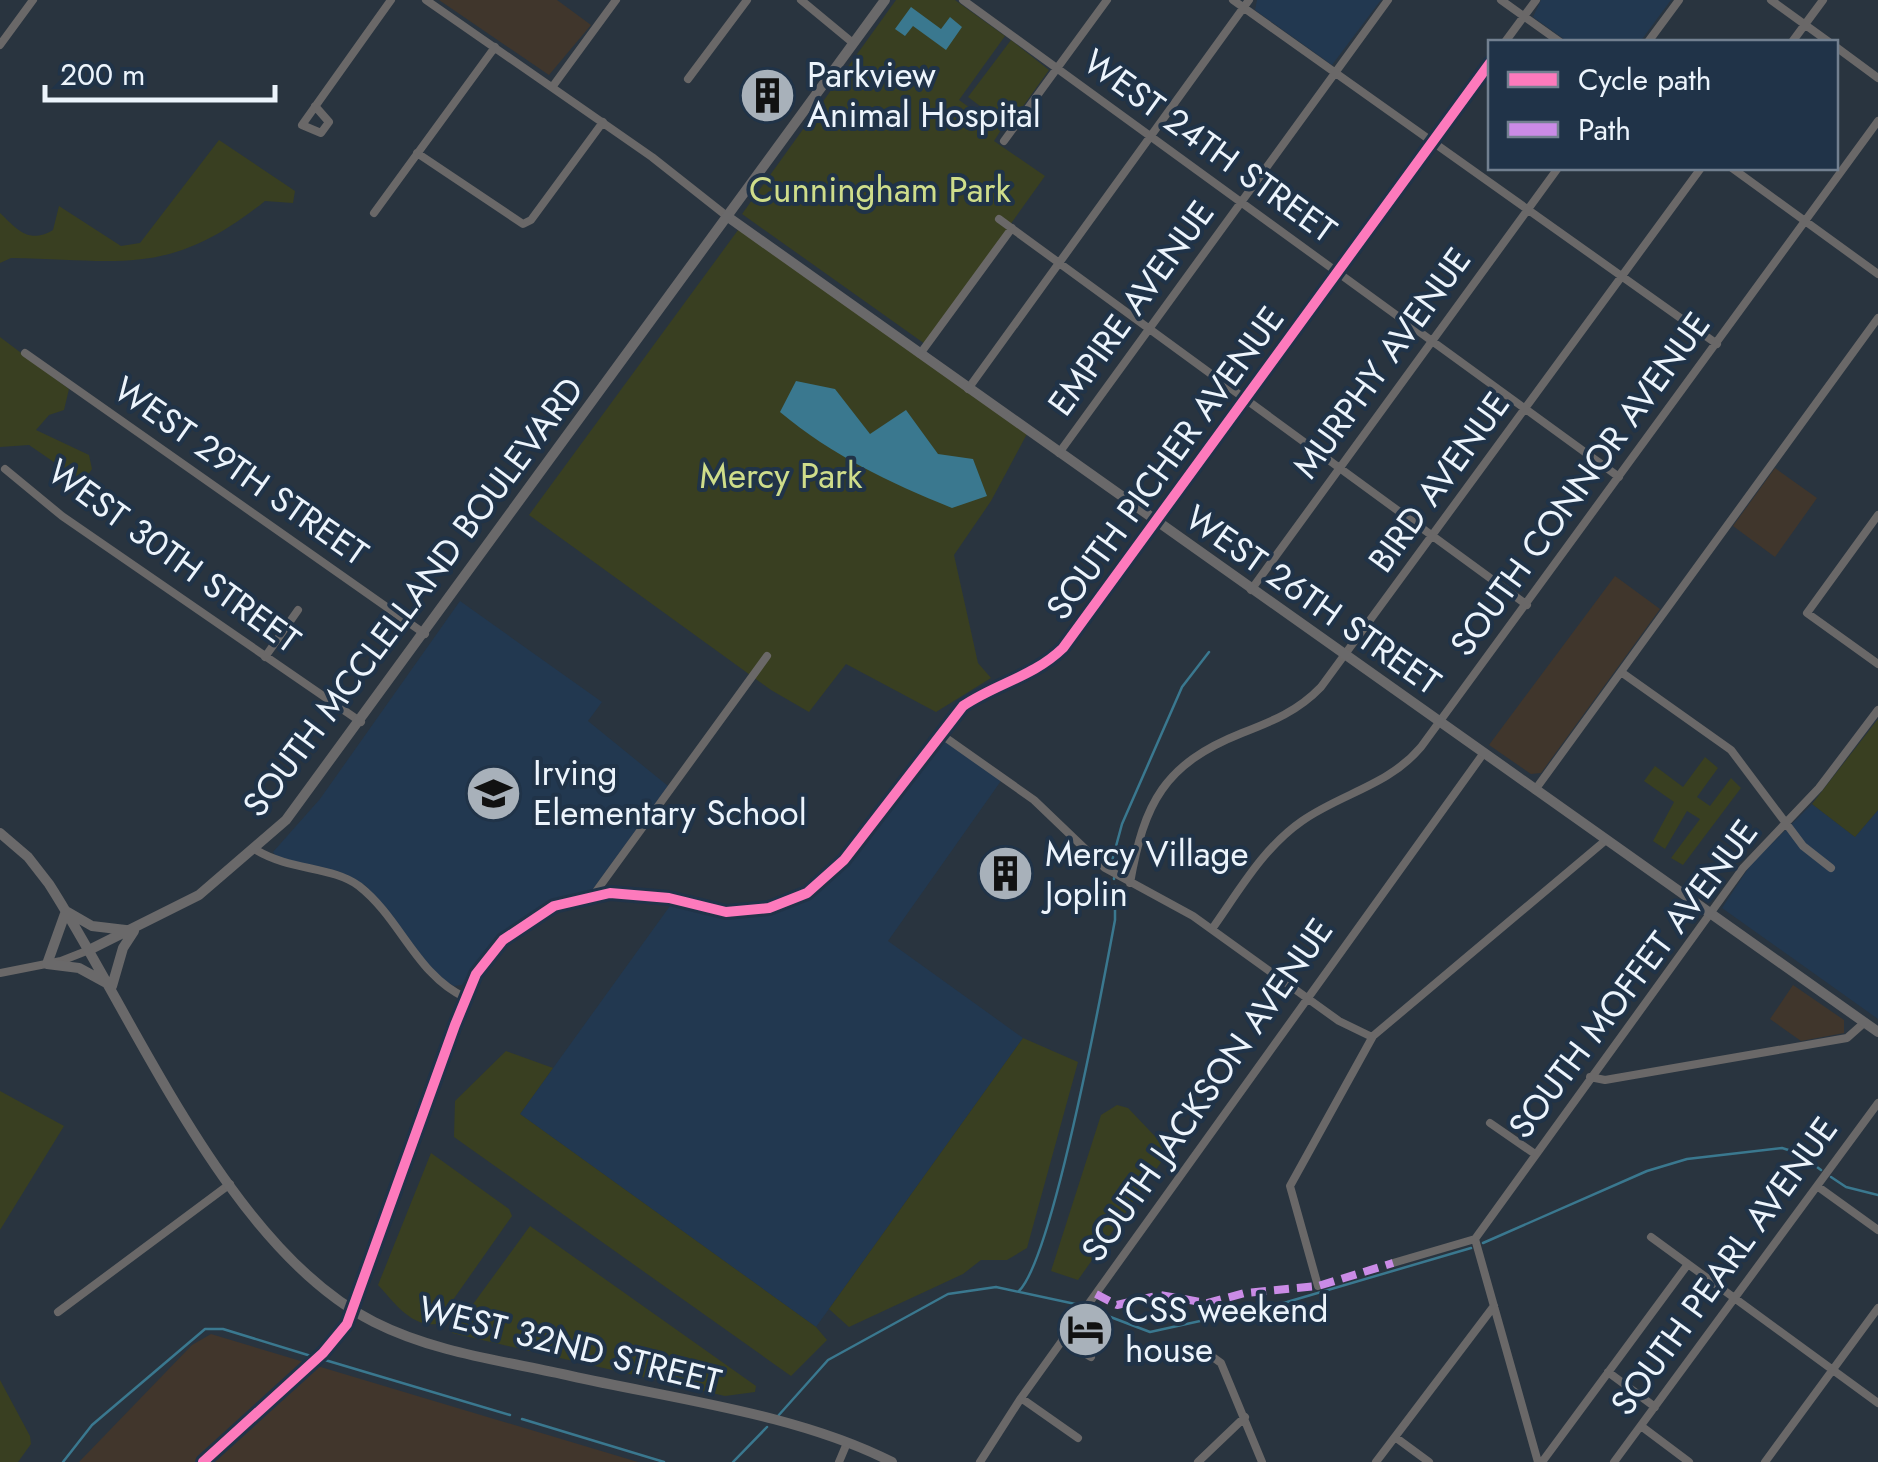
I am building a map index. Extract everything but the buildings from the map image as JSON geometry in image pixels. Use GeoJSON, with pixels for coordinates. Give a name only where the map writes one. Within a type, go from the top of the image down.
{"type":"FeatureCollection","features":[{"type":"Feature","properties":{"kind":"main road","name":"SOUTH MCCLELLAND BOULEVARD"},"geometry":{"type":"LineString","coordinates":[[89,950],[199,895],[256,850],[303,800],[886,0]]}},
{"type":"Feature","properties":{"kind":"main road","name":"WEST 26TH STREET"},"geometry":{"type":"LineString","coordinates":[[728,217],[1878,1032]]}},
{"type":"Feature","properties":{"kind":"main road","name":"WEST 32ND STREET"},"geometry":{"type":"LineString","coordinates":[[0,832],[28,856],[66,911],[230,1184],[290,1258],[354,1311],[440,1348],[848,1442],[892,1462]]}},
{"type":"Feature","properties":{"kind":"main road"},"geometry":{"type":"LineString","coordinates":[[66,911],[92,926],[134,930],[123,948],[112,986],[79,968],[47,964],[66,911]]}},
{"type":"Feature","properties":{"kind":"street"},"geometry":{"type":"LineString","coordinates":[[0,45],[33,0]]}},
{"type":"Feature","properties":{"kind":"street"},"geometry":{"type":"LineString","coordinates":[[315,106],[391,0]]}},
{"type":"Feature","properties":{"kind":"street","name":"WEST 26TH STREET"},"geometry":{"type":"LineString","coordinates":[[426,0],[554,86],[728,217]]}},
{"type":"Feature","properties":{"kind":"street"},"geometry":{"type":"LineString","coordinates":[[554,86],[616,0]]}},
{"type":"Feature","properties":{"kind":"street"},"geometry":{"type":"LineString","coordinates":[[688,79],[747,0]]}},
{"type":"Feature","properties":{"kind":"street"},"geometry":{"type":"LineString","coordinates":[[802,0],[853,43]]}},
{"type":"Feature","properties":{"kind":"street","name":"WEST 24TH STREET"},"geometry":{"type":"LineString","coordinates":[[964,0],[1618,478]]}},
{"type":"Feature","properties":{"kind":"street"},"geometry":{"type":"LineString","coordinates":[[1004,141],[1106,0]]}},
{"type":"Feature","properties":{"kind":"street"},"geometry":{"type":"LineString","coordinates":[[1233,0],[1246,4],[1334,74],[1717,344]]}},
{"type":"Feature","properties":{"kind":"street","name":"EMPIRE AVENUE"},"geometry":{"type":"LineString","coordinates":[[1058,454],[1388,0]]}},
{"type":"Feature","properties":{"kind":"street"},"geometry":{"type":"LineString","coordinates":[[1502,0],[1557,40]]}},
{"type":"Feature","properties":{"kind":"street"},"geometry":{"type":"LineString","coordinates":[[1506,40],[1536,0]]}},
{"type":"Feature","properties":{"kind":"street"},"geometry":{"type":"LineString","coordinates":[[1649,40],[1679,0]]}},
{"type":"Feature","properties":{"kind":"street"},"geometry":{"type":"LineString","coordinates":[[1771,0],[1826,40]]}},
{"type":"Feature","properties":{"kind":"street"},"geometry":{"type":"LineString","coordinates":[[1794,40],[1823,0]]}},
{"type":"Feature","properties":{"kind":"street"},"geometry":{"type":"LineString","coordinates":[[968,390],[1246,4]]}},
{"type":"Feature","properties":{"kind":"street"},"geometry":{"type":"LineString","coordinates":[[374,213],[496,47]]}},
{"type":"Feature","properties":{"kind":"street"},"geometry":{"type":"LineString","coordinates":[[1838,48],[1878,78]]}},
{"type":"Feature","properties":{"kind":"street","name":"SOUTH PICHER AVENUE"},"geometry":{"type":"LineString","coordinates":[[203,1462],[334,1343],[354,1311],[466,998],[483,961],[503,940],[554,906],[610,892],[669,898],[726,912],[769,908],[807,894],[844,860],[939,733],[984,692],[1012,684],[1043,668],[1064,648],[1488,66]]}},
{"type":"Feature","properties":{"kind":"street","name":"SOUTH CONNOR AVENUE"},"geometry":{"type":"LineString","coordinates":[[1212,929],[1282,837],[1316,813],[1392,776],[1440,723],[1878,121]]}},
{"type":"Feature","properties":{"kind":"street"},"geometry":{"type":"LineString","coordinates":[[417,154],[523,224],[603,122]]}},
{"type":"Feature","properties":{"kind":"street","name":"MURPHY AVENUE"},"geometry":{"type":"LineString","coordinates":[[1251,590],[1556,170]]}},
{"type":"Feature","properties":{"kind":"street","name":"BIRD AVENUE"},"geometry":{"type":"LineString","coordinates":[[1130,883],[1146,814],[1176,771],[1204,750],[1289,714],[1313,695],[1346,656],[1700,170]]}},
{"type":"Feature","properties":{"kind":"street"},"geometry":{"type":"LineString","coordinates":[[1735,170],[1878,274]]}},
{"type":"Feature","properties":{"kind":"street"},"geometry":{"type":"LineString","coordinates":[[999,219],[1526,605]]}},
{"type":"Feature","properties":{"kind":"street"},"geometry":{"type":"LineString","coordinates":[[920,355],[1012,228]]}},
{"type":"Feature","properties":{"kind":"street"},"geometry":{"type":"LineString","coordinates":[[1535,790],[1878,318]]}},
{"type":"Feature","properties":{"kind":"street","name":"WEST 29TH STREET"},"geometry":{"type":"LineString","coordinates":[[26,353],[424,634]]}},
{"type":"Feature","properties":{"kind":"street","name":"WEST 30TH STREET"},"geometry":{"type":"LineString","coordinates":[[5,469],[62,516],[361,722]]}},
{"type":"Feature","properties":{"kind":"street"},"geometry":{"type":"LineString","coordinates":[[1878,515],[1808,613],[1878,664]]}},
{"type":"Feature","properties":{"kind":"street"},"geometry":{"type":"LineString","coordinates":[[265,656],[298,610]]}},
{"type":"Feature","properties":{"kind":"street"},"geometry":{"type":"LineString","coordinates":[[592,897],[767,656]]}},
{"type":"Feature","properties":{"kind":"street"},"geometry":{"type":"LineString","coordinates":[[1621,672],[1730,750],[1808,851],[1830,868]]}},
{"type":"Feature","properties":{"kind":"street","name":"SOUTH MOFFET AVENUE"},"geometry":{"type":"LineString","coordinates":[[1475,1239],[1748,863],[1787,822],[1878,710]]}},
{"type":"Feature","properties":{"kind":"street"},"geometry":{"type":"LineString","coordinates":[[939,733],[1034,800],[1086,854],[1212,929],[1339,1021],[1372,1037]]}},
{"type":"Feature","properties":{"kind":"street","name":"SOUTH JACKSON AVENUE"},"geometry":{"type":"LineString","coordinates":[[980,1462],[1062,1340],[1483,754]]}},
{"type":"Feature","properties":{"kind":"street"},"geometry":{"type":"LineString","coordinates":[[1318,1286],[1290,1186],[1372,1037],[1606,840]]}},
{"type":"Feature","properties":{"kind":"street"},"geometry":{"type":"LineString","coordinates":[[256,850],[286,866],[334,875],[357,885],[433,977],[466,998]]}},
{"type":"Feature","properties":{"kind":"street"},"geometry":{"type":"LineString","coordinates":[[0,974],[89,950]]}},
{"type":"Feature","properties":{"kind":"street"},"geometry":{"type":"LineString","coordinates":[[1590,1077],[1605,1080],[1847,1038],[1865,1022]]}},
{"type":"Feature","properties":{"kind":"street","name":"SOUTH PEARL AVENUE"},"geometry":{"type":"LineString","coordinates":[[1614,1462],[1878,1103]]}},
{"type":"Feature","properties":{"kind":"street"},"geometry":{"type":"LineString","coordinates":[[1490,1122],[1534,1154]]}},
{"type":"Feature","properties":{"kind":"street"},"geometry":{"type":"LineString","coordinates":[[58,1312],[230,1184]]}},
{"type":"Feature","properties":{"kind":"street"},"geometry":{"type":"LineString","coordinates":[[1817,1186],[1878,1230]]}},
{"type":"Feature","properties":{"kind":"street"},"geometry":{"type":"LineString","coordinates":[[1651,1237],[1878,1403]]}},
{"type":"Feature","properties":{"kind":"street"},"geometry":{"type":"LineString","coordinates":[[1393,1263],[1475,1239],[1540,1462]]}},
{"type":"Feature","properties":{"kind":"street"},"geometry":{"type":"LineString","coordinates":[[1540,1462],[1688,1264]]}},
{"type":"Feature","properties":{"kind":"street"},"geometry":{"type":"LineString","coordinates":[[1376,1462],[1494,1306]]}},
{"type":"Feature","properties":{"kind":"street"},"geometry":{"type":"LineString","coordinates":[[1765,1462],[1878,1308]]}},
{"type":"Feature","properties":{"kind":"street"},"geometry":{"type":"LineString","coordinates":[[1062,1340],[1091,1357]]}},
{"type":"Feature","properties":{"kind":"street"},"geometry":{"type":"LineString","coordinates":[[1210,1355],[1220,1363],[1262,1462]]}},
{"type":"Feature","properties":{"kind":"street"},"geometry":{"type":"LineString","coordinates":[[1608,1372],[1655,1407]]}},
{"type":"Feature","properties":{"kind":"street"},"geometry":{"type":"LineString","coordinates":[[1021,1398],[1078,1438]]}},
{"type":"Feature","properties":{"kind":"street"},"geometry":{"type":"LineString","coordinates":[[1198,1462],[1245,1418]]}},
{"type":"Feature","properties":{"kind":"street"},"geometry":{"type":"LineString","coordinates":[[1641,1426],[1689,1462]]}},
{"type":"Feature","properties":{"kind":"street"},"geometry":{"type":"LineString","coordinates":[[1394,1438],[1429,1462]]}},
{"type":"Feature","properties":{"kind":"street"},"geometry":{"type":"LineString","coordinates":[[839,1462],[848,1442]]}},
{"type":"Feature","properties":{"kind":"shaded area"},"geometry":{"type":"Polygon","coordinates":[[[439,0],[557,0],[591,25],[549,75],[439,0]]]}},
{"type":"Feature","properties":{"kind":"shaded area"},"geometry":{"type":"Polygon","coordinates":[[[1257,0],[1381,0],[1332,65],[1255,10],[1257,0]]]}},
{"type":"Feature","properties":{"kind":"shaded area"},"geometry":{"type":"Polygon","coordinates":[[[1541,0],[1671,0],[1641,40],[1565,40],[1533,17],[1541,0]]]}},
{"type":"Feature","properties":{"kind":"shaded area"},"geometry":{"type":"Polygon","coordinates":[[[911,7],[941,29],[950,17],[962,27],[946,50],[913,26],[905,36],[895,29],[911,7]]]}},
{"type":"Feature","properties":{"kind":"shaded area"},"geometry":{"type":"Polygon","coordinates":[[[796,381],[835,389],[870,434],[906,410],[938,454],[973,459],[987,496],[952,508],[841,455],[780,412],[796,381]]]}},
{"type":"Feature","properties":{"kind":"shaded area"},"geometry":{"type":"Polygon","coordinates":[[[1775,468],[1817,498],[1775,557],[1733,526],[1775,468]]]}},
{"type":"Feature","properties":{"kind":"shaded area"},"geometry":{"type":"Polygon","coordinates":[[[1615,576],[1660,609],[1541,773],[1531,774],[1489,745],[1615,576]]]}},
{"type":"Feature","properties":{"kind":"shaded area","name":"Irving Elementary School"},"geometry":{"type":"Polygon","coordinates":[[[460,601],[602,702],[588,721],[668,786],[593,889],[558,899],[525,916],[489,946],[462,985],[454,986],[435,975],[366,886],[338,871],[278,859],[273,852],[320,799],[460,601]]]}},
{"type":"Feature","properties":{"kind":"shaded area"},"geometry":{"type":"Polygon","coordinates":[[[939,733],[1003,778],[888,941],[1023,1038],[816,1327],[520,1114],[675,899],[726,912],[769,908],[807,893],[844,860],[939,733]]]}},
{"type":"Feature","properties":{"kind":"shaded area"},"geometry":{"type":"Polygon","coordinates":[[[1812,804],[1855,837],[1878,810],[1878,1019],[1722,908],[1751,864],[1812,804]]]}},
{"type":"Feature","properties":{"kind":"shaded area"},"geometry":{"type":"Polygon","coordinates":[[[1793,985],[1844,1020],[1844,1033],[1801,1041],[1770,1019],[1793,985]]]}},
{"type":"Feature","properties":{"kind":"shaded area"},"geometry":{"type":"Polygon","coordinates":[[[211,1334],[638,1462],[79,1462],[192,1345],[211,1334]]]}},
{"type":"Feature","properties":{"kind":"green space","name":"Cunningham Park"},"geometry":{"type":"Polygon","coordinates":[[[896,0],[955,0],[1005,36],[959,100],[1001,130],[994,141],[1045,176],[925,344],[742,214],[896,0]]]}},
{"type":"Feature","properties":{"kind":"green space"},"geometry":{"type":"Polygon","coordinates":[[[1011,40],[1049,70],[1008,127],[968,97],[1011,40]]]}},
{"type":"Feature","properties":{"kind":"green space"},"geometry":{"type":"Polygon","coordinates":[[[219,140],[295,191],[293,203],[265,201],[201,242],[145,259],[11,258],[0,263],[0,213],[23,233],[36,236],[53,230],[59,206],[121,246],[140,243],[219,140]]]}},
{"type":"Feature","properties":{"kind":"green space","name":"Mercy Park"},"geometry":{"type":"Polygon","coordinates":[[[741,226],[1028,432],[991,501],[954,555],[978,663],[991,678],[936,712],[846,664],[809,712],[771,690],[529,515],[741,226]]]}},
{"type":"Feature","properties":{"kind":"green space"},"geometry":{"type":"Polygon","coordinates":[[[0,337],[69,389],[64,410],[49,415],[36,430],[89,455],[92,469],[83,482],[29,445],[0,447],[0,337]]]}},
{"type":"Feature","properties":{"kind":"green space"},"geometry":{"type":"Polygon","coordinates":[[[1878,719],[1878,810],[1855,837],[1812,804],[1878,719]]]}},
{"type":"Feature","properties":{"kind":"green space"},"geometry":{"type":"Polygon","coordinates":[[[1705,757],[1718,768],[1697,797],[1710,806],[1731,778],[1741,788],[1683,865],[1671,858],[1700,819],[1687,811],[1665,849],[1653,841],[1674,802],[1644,781],[1655,766],[1683,787],[1705,757]]]}},
{"type":"Feature","properties":{"kind":"green space"},"geometry":{"type":"Polygon","coordinates":[[[1023,1038],[1078,1062],[1027,1248],[1007,1260],[981,1260],[963,1274],[849,1327],[829,1309],[1023,1038]]]}},
{"type":"Feature","properties":{"kind":"green space"},"geometry":{"type":"Polygon","coordinates":[[[506,1051],[553,1068],[520,1114],[816,1327],[827,1340],[791,1376],[454,1137],[455,1101],[506,1051]]]}},
{"type":"Feature","properties":{"kind":"green space"},"geometry":{"type":"Polygon","coordinates":[[[0,1091],[64,1126],[0,1230],[0,1091]]]}},
{"type":"Feature","properties":{"kind":"green space"},"geometry":{"type":"Polygon","coordinates":[[[1117,1105],[1128,1108],[1169,1151],[1078,1280],[1051,1271],[1101,1115],[1117,1105]]]}},
{"type":"Feature","properties":{"kind":"green space"},"geometry":{"type":"Polygon","coordinates":[[[431,1153],[509,1209],[512,1216],[436,1324],[411,1317],[378,1285],[431,1153]]]}},
{"type":"Feature","properties":{"kind":"green space"},"geometry":{"type":"Polygon","coordinates":[[[530,1226],[756,1386],[755,1392],[725,1396],[452,1333],[530,1226]]]}},
{"type":"Feature","properties":{"kind":"green space"},"geometry":{"type":"Polygon","coordinates":[[[0,1380],[30,1436],[31,1444],[18,1462],[0,1462],[0,1380]]]}},
{"type":"Feature","properties":{"kind":"waterway"},"geometry":{"type":"LineString","coordinates":[[1112,861],[1122,824],[1182,687],[1209,652]]}},
{"type":"Feature","properties":{"kind":"waterway"},"geometry":{"type":"LineString","coordinates":[[1019,1291],[1033,1268],[1047,1227],[1076,1116],[1115,920],[1115,886]]}},
{"type":"Feature","properties":{"kind":"waterway"},"geometry":{"type":"LineString","coordinates":[[1483,1243],[1647,1171],[1687,1159],[1782,1148],[1798,1153],[1821,1170]]}},
{"type":"Feature","properties":{"kind":"waterway"},"geometry":{"type":"LineString","coordinates":[[1831,1177],[1846,1187],[1878,1195]]}},
{"type":"Feature","properties":{"kind":"waterway"},"geometry":{"type":"LineString","coordinates":[[1092,1310],[1150,1332],[1287,1302],[1471,1248]]}},
{"type":"Feature","properties":{"kind":"waterway"},"geometry":{"type":"LineString","coordinates":[[778,1416],[828,1360],[948,1294],[996,1287],[1080,1305]]}},
{"type":"Feature","properties":{"kind":"waterway"},"geometry":{"type":"LineString","coordinates":[[63,1462],[92,1425],[205,1329],[223,1329],[311,1356]]}},
{"type":"Feature","properties":{"kind":"waterway"},"geometry":{"type":"LineString","coordinates":[[325,1360],[510,1415]]}},
{"type":"Feature","properties":{"kind":"waterway"},"geometry":{"type":"LineString","coordinates":[[522,1419],[664,1462]]}},
{"type":"Feature","properties":{"kind":"waterway"},"geometry":{"type":"LineString","coordinates":[[733,1462],[767,1427]]}},
{"type":"Feature","properties":{"kind":"marked path"},"geometry":{"type":"LineString","coordinates":[[1096,1294],[1117,1305],[1160,1295],[1207,1303],[1245,1293],[1318,1286],[1393,1263]]}},
{"type":"Feature","properties":{"kind":"cycle path"},"geometry":{"type":"LineString","coordinates":[[203,1462],[323,1353],[347,1324],[455,1025],[476,974],[503,940],[554,906],[610,893],[669,898],[726,912],[769,908],[807,893],[844,860],[963,706],[1040,666],[1063,648],[1488,66]]}},
{"type":"Feature","properties":{"kind":"place","name":"Parkview Animal Hospital"},"geometry":{"type":"Point","coordinates":[768,95]}},
{"type":"Feature","properties":{"kind":"place","name":"Irving Elementary School"},"geometry":{"type":"Point","coordinates":[494,793]}},
{"type":"Feature","properties":{"kind":"place","name":"Mercy Village Joplin"},"geometry":{"type":"Point","coordinates":[1006,874]}},
{"type":"Feature","properties":{"kind":"place","name":"CSS weekend house"},"geometry":{"type":"Point","coordinates":[1086,1330]}}]}
